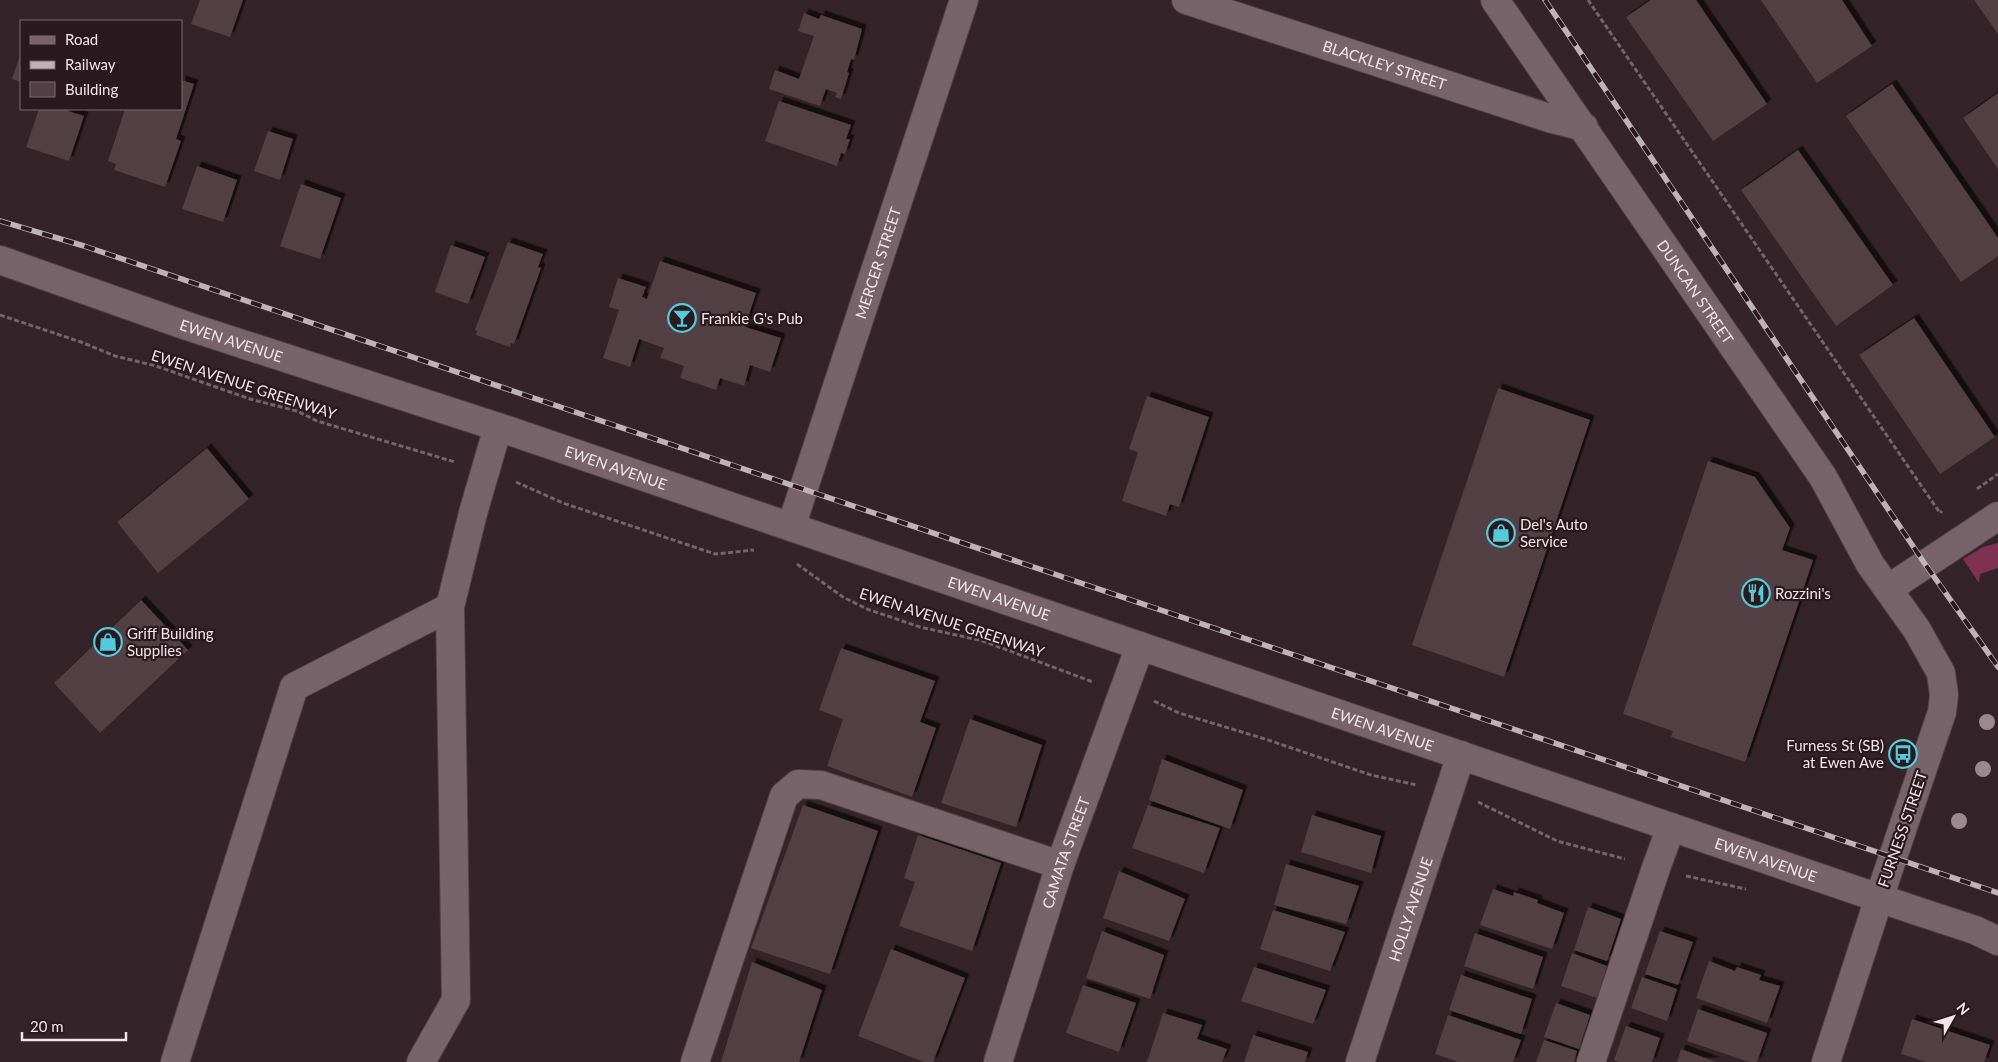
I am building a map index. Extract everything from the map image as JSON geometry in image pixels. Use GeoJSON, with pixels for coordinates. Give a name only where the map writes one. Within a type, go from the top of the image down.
{"type":"FeatureCollection","features":[{"type":"Feature","properties":{"kind":"street","name":"MERCER STREET"},"geometry":{"type":"LineString","coordinates":[[791,527],[964,0]]}},
{"type":"Feature","properties":{"kind":"street","name":"BLACKLEY STREET"},"geometry":{"type":"LineString","coordinates":[[1186,0],[1584,127]]}},
{"type":"Feature","properties":{"kind":"street","name":"DUNCAN STREET"},"geometry":{"type":"LineString","coordinates":[[1496,0],[1823,477],[1870,564],[1888,589]]}},
{"type":"Feature","properties":{"kind":"street","name":"EWEN AVENUE"},"geometry":{"type":"LineString","coordinates":[[0,260],[187,326],[498,427],[1975,930],[1998,942]]}},
{"type":"Feature","properties":{"kind":"street"},"geometry":{"type":"LineString","coordinates":[[421,1062],[456,1000],[450,607],[473,513],[498,427]]}},
{"type":"Feature","properties":{"kind":"street"},"geometry":{"type":"LineString","coordinates":[[1888,589],[1998,516]]}},
{"type":"Feature","properties":{"kind":"street","name":"FURNESS STREET"},"geometry":{"type":"LineString","coordinates":[[1826,1062],[1942,712],[1944,695],[1941,672],[1917,630],[1888,589]]}},
{"type":"Feature","properties":{"kind":"street"},"geometry":{"type":"LineString","coordinates":[[175,1062],[294,687],[450,607]]}},
{"type":"Feature","properties":{"kind":"street","name":"CAMATA STREET"},"geometry":{"type":"LineString","coordinates":[[998,1062],[1060,865],[1140,646]]}},
{"type":"Feature","properties":{"kind":"street","name":"HOLLY AVENUE"},"geometry":{"type":"LineString","coordinates":[[1360,1062],[1461,755]]}},
{"type":"Feature","properties":{"kind":"street"},"geometry":{"type":"LineString","coordinates":[[695,1062],[784,796],[798,784],[821,785],[1060,865]]}},
{"type":"Feature","properties":{"kind":"street"},"geometry":{"type":"LineString","coordinates":[[1591,1062],[1671,827]]}},
{"type":"Feature","properties":{"kind":"path"},"geometry":{"type":"LineString","coordinates":[[1588,0],[1940,513],[1949,507]]}},
{"type":"Feature","properties":{"kind":"path","name":"EWEN AVENUE GREENWAY"},"geometry":{"type":"LineString","coordinates":[[0,314],[115,356],[156,366],[250,399],[297,411],[316,421],[454,462]]}},
{"type":"Feature","properties":{"kind":"path"},"geometry":{"type":"LineString","coordinates":[[1973,491],[1998,474]]}},
{"type":"Feature","properties":{"kind":"path"},"geometry":{"type":"LineString","coordinates":[[517,483],[563,503],[715,554],[761,550]]}},
{"type":"Feature","properties":{"kind":"path","name":"EWEN AVENUE GREENWAY"},"geometry":{"type":"LineString","coordinates":[[796,563],[843,597],[867,609],[920,627],[983,641],[1096,683]]}},
{"type":"Feature","properties":{"kind":"path"},"geometry":{"type":"LineString","coordinates":[[1147,699],[1179,713],[1266,739],[1371,775],[1426,787]]}},
{"type":"Feature","properties":{"kind":"path"},"geometry":{"type":"LineString","coordinates":[[1472,796],[1479,802],[1557,841],[1634,861]]}},
{"type":"Feature","properties":{"kind":"shaded area"},"geometry":{"type":"Polygon","coordinates":[[[1998,543],[1998,568],[1980,574],[1979,583],[1963,559],[1983,547],[1998,543]]]}},
{"type":"Feature","properties":{"kind":"building"},"geometry":{"type":"Polygon","coordinates":[[[200,0],[243,0],[230,37],[191,24],[200,0]]]}},
{"type":"Feature","properties":{"kind":"building"},"geometry":{"type":"Polygon","coordinates":[[[1651,0],[1696,0],[1767,104],[1713,141],[1626,17],[1651,0]]]}},
{"type":"Feature","properties":{"kind":"building"},"geometry":{"type":"Polygon","coordinates":[[[1761,0],[1842,0],[1872,46],[1817,83],[1761,0]]]}},
{"type":"Feature","properties":{"kind":"building"},"geometry":{"type":"Polygon","coordinates":[[[1974,0],[1998,0],[1998,34],[1974,0]]]}},
{"type":"Feature","properties":{"kind":"building"},"geometry":{"type":"Polygon","coordinates":[[[804,13],[819,19],[821,15],[862,29],[854,60],[851,59],[847,72],[849,73],[841,99],[835,97],[837,93],[826,89],[820,106],[769,89],[775,70],[799,79],[814,36],[798,31],[804,13]]]}},
{"type":"Feature","properties":{"kind":"building"},"geometry":{"type":"Polygon","coordinates":[[[20,56],[20,82],[12,79],[20,56]]]}},
{"type":"Feature","properties":{"kind":"building"},"geometry":{"type":"Polygon","coordinates":[[[182,80],[194,84],[176,139],[181,141],[165,187],[114,170],[116,164],[108,161],[125,110],[182,110],[182,80]]]}},
{"type":"Feature","properties":{"kind":"building"},"geometry":{"type":"Polygon","coordinates":[[[1892,84],[1998,238],[1998,256],[1961,282],[1846,116],[1892,84]]]}},
{"type":"Feature","properties":{"kind":"building"},"geometry":{"type":"Polygon","coordinates":[[[1998,93],[1998,169],[1963,118],[1998,93]]]}},
{"type":"Feature","properties":{"kind":"building"},"geometry":{"type":"Polygon","coordinates":[[[779,101],[851,125],[846,139],[850,139],[845,154],[841,153],[837,166],[765,141],[779,101]]]}},
{"type":"Feature","properties":{"kind":"building"},"geometry":{"type":"Polygon","coordinates":[[[39,110],[68,110],[84,116],[69,161],[26,147],[39,110]]]}},
{"type":"Feature","properties":{"kind":"building"},"geometry":{"type":"Polygon","coordinates":[[[268,131],[293,139],[280,180],[254,171],[268,131]]]}},
{"type":"Feature","properties":{"kind":"building"},"geometry":{"type":"Polygon","coordinates":[[[1798,150],[1893,285],[1836,326],[1741,190],[1798,150]]]}},
{"type":"Feature","properties":{"kind":"building"},"geometry":{"type":"Polygon","coordinates":[[[197,166],[237,180],[223,222],[182,209],[197,166]]]}},
{"type":"Feature","properties":{"kind":"building"},"geometry":{"type":"Polygon","coordinates":[[[301,184],[341,198],[320,259],[280,246],[301,184]]]}},
{"type":"Feature","properties":{"kind":"building"},"geometry":{"type":"Polygon","coordinates":[[[508,242],[543,254],[538,267],[541,268],[514,344],[511,343],[510,347],[476,335],[477,331],[475,330],[508,242]]]}},
{"type":"Feature","properties":{"kind":"building"},"geometry":{"type":"Polygon","coordinates":[[[451,245],[485,257],[468,304],[435,292],[451,245]]]}},
{"type":"Feature","properties":{"kind":"building","name":"Frankie G's Pub"},"geometry":{"type":"Polygon","coordinates":[[[660,261],[756,293],[745,327],[781,338],[770,372],[750,365],[744,386],[720,378],[716,390],[680,378],[684,366],[660,358],[664,348],[639,339],[630,367],[603,358],[619,310],[609,307],[618,278],[646,287],[642,297],[647,299],[660,261]]]}},
{"type":"Feature","properties":{"kind":"building"},"geometry":{"type":"Polygon","coordinates":[[[1914,318],[1995,437],[1940,474],[1859,355],[1914,318]]]}},
{"type":"Feature","properties":{"kind":"building","name":"Del's Auto Service"},"geometry":{"type":"Polygon","coordinates":[[[1498,388],[1590,420],[1504,677],[1412,645],[1498,388]]]}},
{"type":"Feature","properties":{"kind":"building"},"geometry":{"type":"Polygon","coordinates":[[[1147,396],[1209,417],[1179,507],[1170,504],[1166,516],[1122,501],[1138,452],[1129,449],[1147,396]]]}},
{"type":"Feature","properties":{"kind":"building"},"geometry":{"type":"Polygon","coordinates":[[[207,448],[249,499],[158,573],[117,522],[207,448]]]}},
{"type":"Feature","properties":{"kind":"building"},"geometry":{"type":"Polygon","coordinates":[[[1708,461],[1755,477],[1790,528],[1782,550],[1813,560],[1745,762],[1671,737],[1673,731],[1623,714],[1708,461]]]}},
{"type":"Feature","properties":{"kind":"building"},"geometry":{"type":"Polygon","coordinates":[[[141,600],[188,650],[100,733],[54,683],[141,600]]]}},
{"type":"Feature","properties":{"kind":"building"},"geometry":{"type":"Polygon","coordinates":[[[841,648],[935,681],[920,722],[936,728],[912,797],[827,766],[843,719],[819,710],[841,648]]]}},
{"type":"Feature","properties":{"kind":"building"},"geometry":{"type":"Polygon","coordinates":[[[970,719],[1042,745],[1016,827],[941,803],[970,719]]]}},
{"type":"Feature","properties":{"kind":"building"},"geometry":{"type":"Polygon","coordinates":[[[1162,759],[1243,790],[1230,829],[1149,800],[1162,759]]]}},
{"type":"Feature","properties":{"kind":"building"},"geometry":{"type":"Polygon","coordinates":[[[803,805],[878,831],[830,974],[751,948],[803,805]]]}},
{"type":"Feature","properties":{"kind":"building"},"geometry":{"type":"Polygon","coordinates":[[[1148,805],[1220,828],[1204,873],[1132,848],[1148,805]]]}},
{"type":"Feature","properties":{"kind":"building"},"geometry":{"type":"Polygon","coordinates":[[[1312,815],[1381,836],[1371,873],[1301,852],[1312,815]]]}},
{"type":"Feature","properties":{"kind":"building"},"geometry":{"type":"Polygon","coordinates":[[[918,835],[1001,863],[972,951],[899,926],[915,882],[904,878],[918,835]]]}},
{"type":"Feature","properties":{"kind":"building"},"geometry":{"type":"Polygon","coordinates":[[[1286,864],[1359,886],[1346,924],[1274,905],[1286,864]]]}},
{"type":"Feature","properties":{"kind":"building"},"geometry":{"type":"Polygon","coordinates":[[[1119,871],[1185,899],[1169,941],[1103,918],[1119,871]]]}},
{"type":"Feature","properties":{"kind":"building"},"geometry":{"type":"Polygon","coordinates":[[[1493,889],[1513,896],[1514,892],[1538,900],[1537,903],[1564,913],[1552,949],[1480,925],[1493,889]]]}},
{"type":"Feature","properties":{"kind":"building"},"geometry":{"type":"Polygon","coordinates":[[[1588,907],[1621,919],[1607,961],[1574,950],[1588,907]]]}},
{"type":"Feature","properties":{"kind":"building"},"geometry":{"type":"Polygon","coordinates":[[[1273,910],[1345,932],[1330,971],[1260,949],[1273,910]]]}},
{"type":"Feature","properties":{"kind":"building"},"geometry":{"type":"Polygon","coordinates":[[[1102,931],[1164,955],[1150,999],[1086,978],[1102,931]]]}},
{"type":"Feature","properties":{"kind":"building"},"geometry":{"type":"Polygon","coordinates":[[[1660,931],[1693,942],[1678,985],[1645,974],[1660,931]]]}},
{"type":"Feature","properties":{"kind":"building"},"geometry":{"type":"Polygon","coordinates":[[[1475,933],[1543,957],[1533,989],[1464,966],[1475,933]]]}},
{"type":"Feature","properties":{"kind":"building"},"geometry":{"type":"Polygon","coordinates":[[[891,949],[965,978],[933,1062],[924,1062],[858,1036],[891,949]]]}},
{"type":"Feature","properties":{"kind":"building"},"geometry":{"type":"Polygon","coordinates":[[[1572,953],[1607,966],[1597,998],[1561,986],[1572,953]]]}},
{"type":"Feature","properties":{"kind":"building"},"geometry":{"type":"Polygon","coordinates":[[[1709,961],[1735,971],[1737,967],[1761,975],[1759,980],[1780,986],[1767,1023],[1696,998],[1709,961]]]}},
{"type":"Feature","properties":{"kind":"building"},"geometry":{"type":"Polygon","coordinates":[[[752,962],[822,990],[799,1062],[721,1062],[752,962]]]}},
{"type":"Feature","properties":{"kind":"building"},"geometry":{"type":"Polygon","coordinates":[[[1254,967],[1326,990],[1313,1024],[1241,1001],[1254,967]]]}},
{"type":"Feature","properties":{"kind":"building"},"geometry":{"type":"Polygon","coordinates":[[[1461,975],[1532,999],[1521,1034],[1449,1010],[1461,975]]]}},
{"type":"Feature","properties":{"kind":"building"},"geometry":{"type":"Polygon","coordinates":[[[1642,977],[1677,989],[1667,1021],[1631,1008],[1642,977]]]}},
{"type":"Feature","properties":{"kind":"building"},"geometry":{"type":"Polygon","coordinates":[[[1083,985],[1136,1003],[1119,1052],[1066,1033],[1083,985]]]}},
{"type":"Feature","properties":{"kind":"building"},"geometry":{"type":"Polygon","coordinates":[[[1556,1003],[1590,1015],[1579,1049],[1544,1037],[1556,1003]]]}},
{"type":"Feature","properties":{"kind":"building"},"geometry":{"type":"Polygon","coordinates":[[[1698,1009],[1767,1033],[1757,1062],[1749,1062],[1687,1041],[1698,1009]]]}},
{"type":"Feature","properties":{"kind":"building"},"geometry":{"type":"Polygon","coordinates":[[[1163,1013],[1202,1025],[1197,1039],[1227,1049],[1222,1062],[1147,1062],[1163,1013]]]}},
{"type":"Feature","properties":{"kind":"building"},"geometry":{"type":"Polygon","coordinates":[[[1448,1015],[1521,1040],[1513,1062],[1458,1062],[1435,1054],[1448,1015]]]}},
{"type":"Feature","properties":{"kind":"building"},"geometry":{"type":"Polygon","coordinates":[[[1912,1019],[1990,1045],[1984,1062],[1926,1062],[1901,1054],[1912,1019]]]}},
{"type":"Feature","properties":{"kind":"building"},"geometry":{"type":"Polygon","coordinates":[[[1626,1026],[1660,1038],[1652,1062],[1619,1062],[1614,1060],[1626,1026]]]}},
{"type":"Feature","properties":{"kind":"building"},"geometry":{"type":"Polygon","coordinates":[[[1253,1035],[1308,1052],[1305,1062],[1244,1062],[1253,1035]]]}},
{"type":"Feature","properties":{"kind":"building"},"geometry":{"type":"Polygon","coordinates":[[[1544,1040],[1577,1051],[1574,1062],[1536,1062],[1544,1040]]]}},
{"type":"Feature","properties":{"kind":"building"},"geometry":{"type":"Polygon","coordinates":[[[1681,1049],[1716,1062],[1677,1062],[1681,1049]]]}},
{"type":"Feature","properties":{"kind":"railway"},"geometry":{"type":"LineString","coordinates":[[1545,0],[1925,564],[1998,667]]}},
{"type":"Feature","properties":{"kind":"railway"},"geometry":{"type":"LineString","coordinates":[[0,221],[84,246],[1998,893]]}},
{"type":"Feature","properties":{"kind":"place","name":"Frankie G's Pub"},"geometry":{"type":"Point","coordinates":[682,318]}},
{"type":"Feature","properties":{"kind":"place","name":"Del's Auto Service"},"geometry":{"type":"Point","coordinates":[1501,533]}},
{"type":"Feature","properties":{"kind":"place","name":"Rozzini's"},"geometry":{"type":"Point","coordinates":[1756,593]}},
{"type":"Feature","properties":{"kind":"place","name":"Griff Building Supplies"},"geometry":{"type":"Point","coordinates":[108,642]}},
{"type":"Feature","properties":{"kind":"place","name":"Furness St (SB) at Ewen Ave"},"geometry":{"type":"Point","coordinates":[1903,754]}}]}
